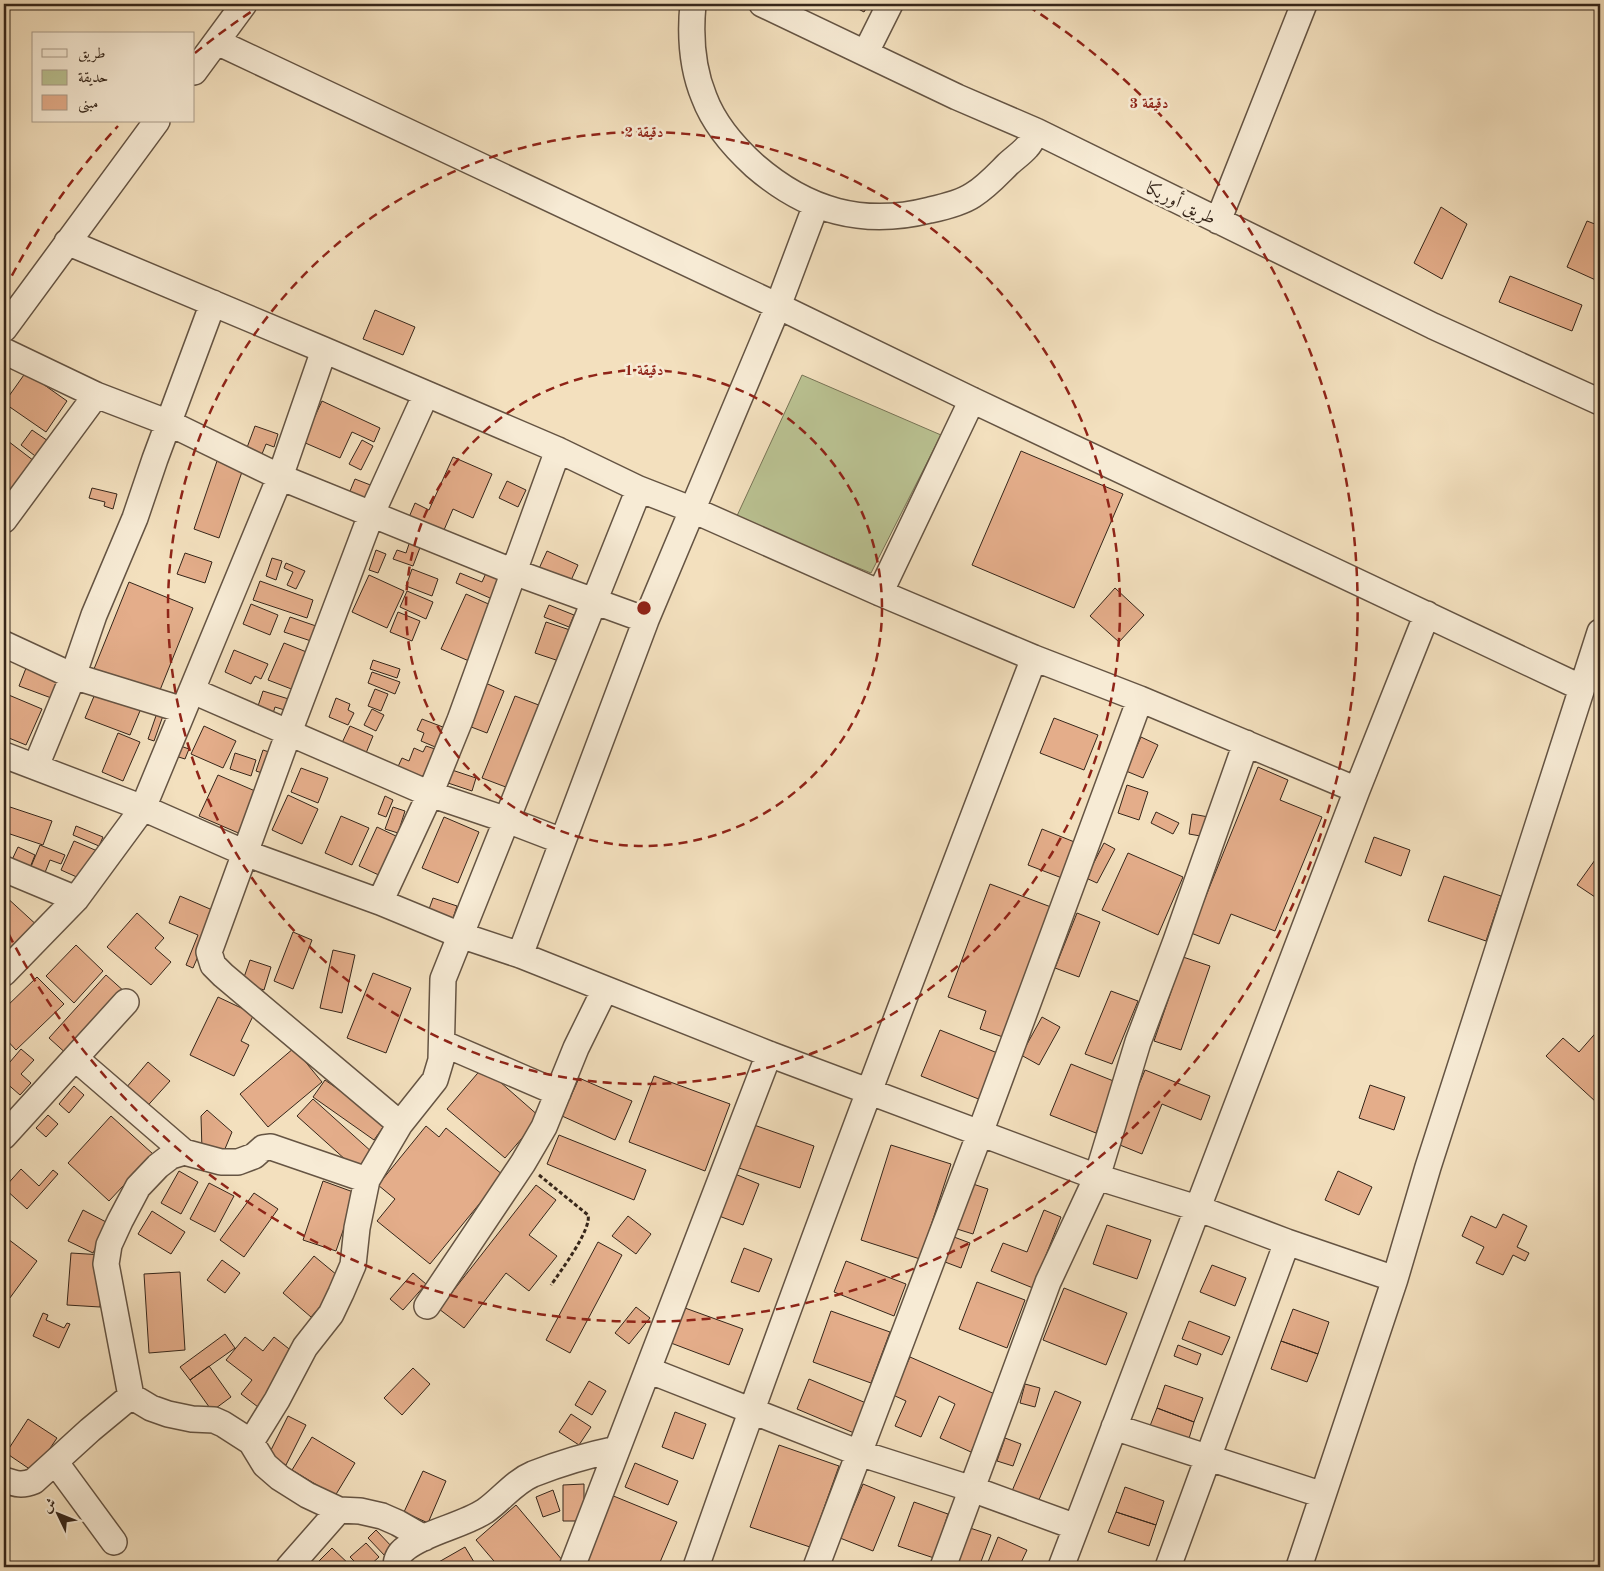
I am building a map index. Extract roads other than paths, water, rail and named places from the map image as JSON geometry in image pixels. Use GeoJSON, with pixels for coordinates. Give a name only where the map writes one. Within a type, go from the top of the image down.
{"type":"FeatureCollection","features":[{"type":"Feature","properties":{"kind":"street"},"geometry":{"type":"LineString","coordinates":[[195,71],[244,4]]}},
{"type":"Feature","properties":{"kind":"street"},"geometry":{"type":"LineString","coordinates":[[693,4],[693,51],[697,75],[713,116],[727,138],[765,174],[792,193],[816,205],[833,211],[862,217],[893,217],[943,207],[971,196],[989,183],[1027,147],[1036,131]]}},
{"type":"Feature","properties":{"kind":"street","name":"طريق أوريكا"},"geometry":{"type":"LineString","coordinates":[[762,4],[957,97],[1036,131],[1433,326],[1600,402]]}},
{"type":"Feature","properties":{"kind":"street"},"geometry":{"type":"LineString","coordinates":[[866,52],[890,4]]}},
{"type":"Feature","properties":{"kind":"street"},"geometry":{"type":"LineString","coordinates":[[1218,221],[1304,4]]}},
{"type":"Feature","properties":{"kind":"street"},"geometry":{"type":"LineString","coordinates":[[216,42],[778,306],[972,400],[1582,688]]}},
{"type":"Feature","properties":{"kind":"street"},"geometry":{"type":"LineString","coordinates":[[4,329],[156,122]]}},
{"type":"Feature","properties":{"kind":"street"},"geometry":{"type":"LineString","coordinates":[[520,955],[646,620],[694,510],[778,306],[816,205]]}},
{"type":"Feature","properties":{"kind":"street"},"geometry":{"type":"LineString","coordinates":[[67,242],[214,302],[558,450],[639,489],[694,510],[880,593],[1356,790]]}},
{"type":"Feature","properties":{"kind":"street"},"geometry":{"type":"LineString","coordinates":[[36,766],[73,676],[94,615],[135,518],[168,423],[214,302]]}},
{"type":"Feature","properties":{"kind":"street"},"geometry":{"type":"LineString","coordinates":[[4,973],[76,899],[143,808],[280,477],[324,350]]}},
{"type":"Feature","properties":{"kind":"street"},"geometry":{"type":"LineString","coordinates":[[4,351],[96,395],[168,423],[280,477],[514,572],[646,620]]}},
{"type":"Feature","properties":{"kind":"street"},"geometry":{"type":"LineString","coordinates":[[400,1124],[212,965],[209,952],[371,515],[426,394]]}},
{"type":"Feature","properties":{"kind":"street"},"geometry":{"type":"LineString","coordinates":[[4,520],[96,395]]}},
{"type":"Feature","properties":{"kind":"street"},"geometry":{"type":"LineString","coordinates":[[880,593],[972,400]]}},
{"type":"Feature","properties":{"kind":"street"},"geometry":{"type":"LineString","coordinates":[[380,902],[430,794],[460,720],[558,450]]}},
{"type":"Feature","properties":{"kind":"street"},"geometry":{"type":"LineString","coordinates":[[250,1442],[277,1400],[305,1347],[331,1314],[341,1293],[353,1264],[357,1228],[367,1180],[400,1124],[435,1080],[441,1060],[443,978],[639,489]]}},
{"type":"Feature","properties":{"kind":"street"},"geometry":{"type":"LineString","coordinates":[[1061,1567],[1356,790],[1427,614]]}},
{"type":"Feature","properties":{"kind":"street"},"geometry":{"type":"LineString","coordinates":[[1299,1567],[1395,1279],[1428,1167],[1600,632]]}},
{"type":"Feature","properties":{"kind":"street"},"geometry":{"type":"LineString","coordinates":[[4,644],[73,676],[188,700],[289,732],[430,794],[507,820],[562,842]]}},
{"type":"Feature","properties":{"kind":"street"},"geometry":{"type":"LineString","coordinates":[[696,1567],[868,1091],[1034,658]]}},
{"type":"Feature","properties":{"kind":"street"},"geometry":{"type":"LineString","coordinates":[[816,1567],[980,1133],[1140,699]]}},
{"type":"Feature","properties":{"kind":"street"},"geometry":{"type":"LineString","coordinates":[[942,1567],[1048,1282],[1097,1177],[1138,1042],[1246,743]]}},
{"type":"Feature","properties":{"kind":"street"},"geometry":{"type":"LineString","coordinates":[[4,754],[143,808],[245,853],[380,902],[460,935],[520,955],[769,1054],[1097,1177],[1197,1208],[1287,1242],[1395,1279]]}},
{"type":"Feature","properties":{"kind":"street"},"geometry":{"type":"LineString","coordinates":[[4,869],[76,899]]}},
{"type":"Feature","properties":{"kind":"street"},"geometry":{"type":"LineString","coordinates":[[428,1306],[523,1163],[544,1127],[576,1048],[605,989]]}},
{"type":"Feature","properties":{"kind":"street"},"geometry":{"type":"LineString","coordinates":[[4,1136],[126,1002]]}},
{"type":"Feature","properties":{"kind":"street"},"geometry":{"type":"LineString","coordinates":[[442,1043],[558,1093]]}},
{"type":"Feature","properties":{"kind":"street"},"geometry":{"type":"LineString","coordinates":[[572,1567],[769,1054]]}},
{"type":"Feature","properties":{"kind":"street"},"geometry":{"type":"LineString","coordinates":[[75,1058],[184,1152],[221,1162],[238,1162],[254,1156],[263,1148],[271,1147],[367,1180]]}},
{"type":"Feature","properties":{"kind":"street"},"geometry":{"type":"LineString","coordinates":[[184,1152],[171,1156],[158,1166],[138,1187],[109,1245],[106,1264],[131,1396],[152,1408],[168,1414],[192,1419],[214,1420],[223,1424],[250,1442],[266,1465],[280,1478],[307,1495],[340,1510],[360,1511],[382,1516],[424,1538]]}},
{"type":"Feature","properties":{"kind":"street"},"geometry":{"type":"LineString","coordinates":[[1168,1567],[1287,1242]]}},
{"type":"Feature","properties":{"kind":"street"},"geometry":{"type":"LineString","coordinates":[[648,1370],[859,1453],[972,1489],[1076,1527]]}},
{"type":"Feature","properties":{"kind":"street"},"geometry":{"type":"LineString","coordinates":[[4,1480],[17,1485],[26,1485],[34,1481],[131,1396]]}},
{"type":"Feature","properties":{"kind":"street"},"geometry":{"type":"LineString","coordinates":[[1114,1427],[1323,1494]]}},
{"type":"Feature","properties":{"kind":"street"},"geometry":{"type":"LineString","coordinates":[[396,1567],[396,1560],[405,1548],[424,1538],[474,1518],[517,1482],[532,1474],[582,1456],[617,1449]]}},
{"type":"Feature","properties":{"kind":"street"},"geometry":{"type":"LineString","coordinates":[[56,1463],[114,1542]]}},
{"type":"Feature","properties":{"kind":"street"},"geometry":{"type":"LineString","coordinates":[[289,1567],[340,1510]]}}]}
